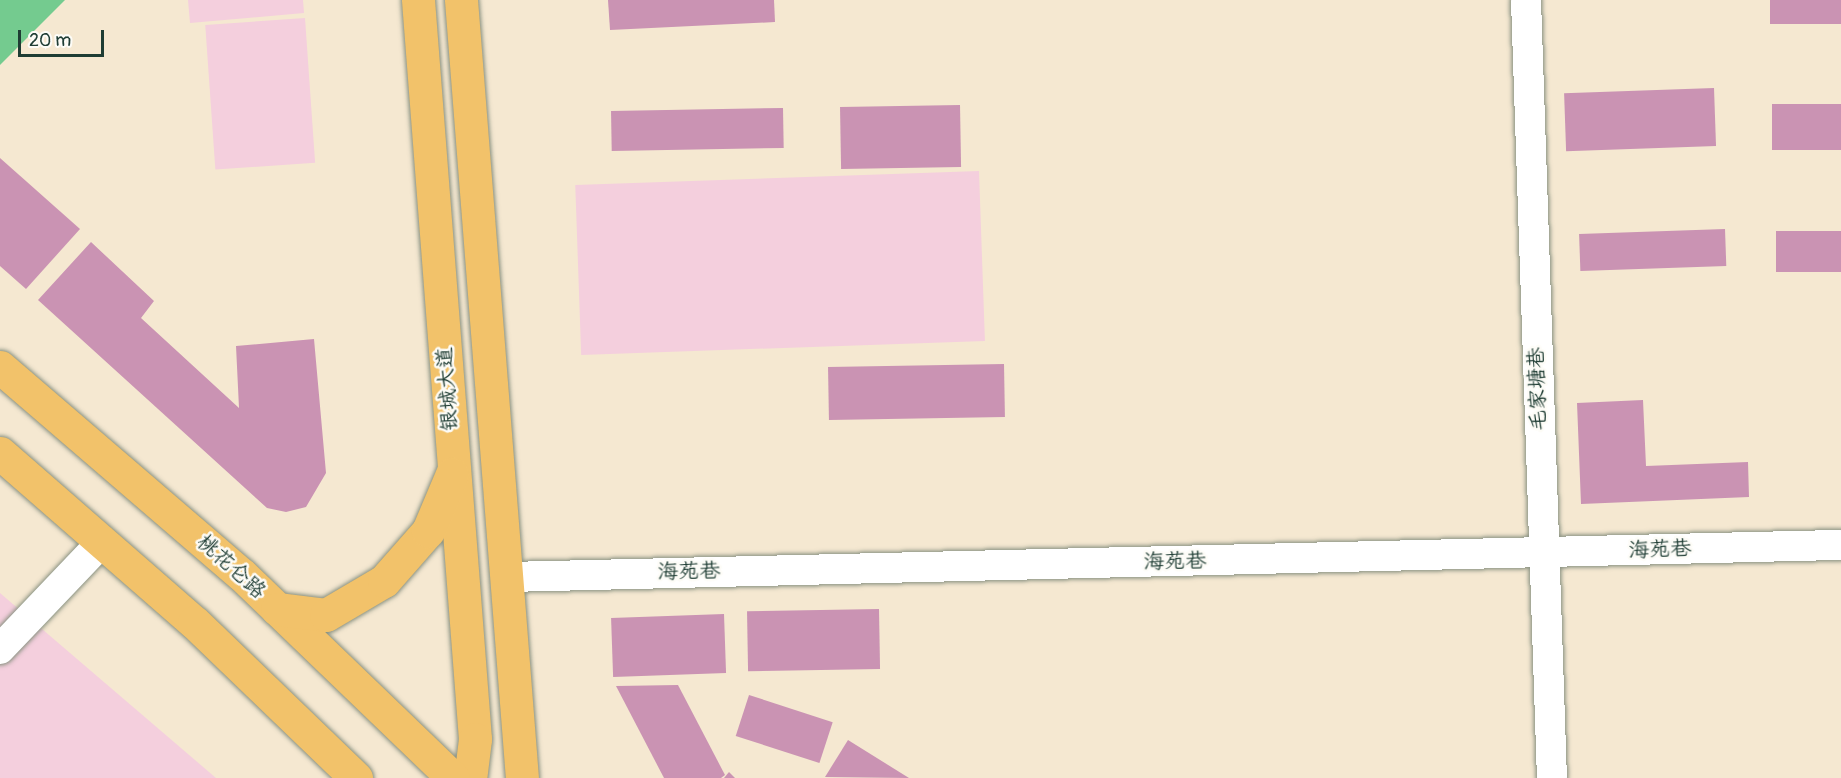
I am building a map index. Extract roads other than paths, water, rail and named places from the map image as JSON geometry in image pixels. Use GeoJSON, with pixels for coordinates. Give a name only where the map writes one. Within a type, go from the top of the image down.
{"type":"FeatureCollection","features":[{"type":"Feature","properties":{"kind":"main road","name":"银城大道"},"geometry":{"type":"LineString","coordinates":[[418,0],[475,739],[470,778]]}},
{"type":"Feature","properties":{"kind":"main road"},"geometry":{"type":"LineString","coordinates":[[461,0],[522,778]]}},
{"type":"Feature","properties":{"kind":"main road","name":"桃花仑路"},"geometry":{"type":"LineString","coordinates":[[0,367],[277,609],[453,778]]}},
{"type":"Feature","properties":{"kind":"main road"},"geometry":{"type":"LineString","coordinates":[[0,453],[102,542],[356,778]]}},
{"type":"Feature","properties":{"kind":"main road"},"geometry":{"type":"LineString","coordinates":[[277,609],[326,615],[384,581],[428,531],[454,469]]}},
{"type":"Feature","properties":{"kind":"street","name":"毛家塘巷"},"geometry":{"type":"LineString","coordinates":[[1526,0],[1552,778]]}},
{"type":"Feature","properties":{"kind":"street"},"geometry":{"type":"LineString","coordinates":[[0,649],[102,542]]}},
{"type":"Feature","properties":{"kind":"street","name":"海苑巷"},"geometry":{"type":"LineString","coordinates":[[508,577],[1841,545]]}}]}
